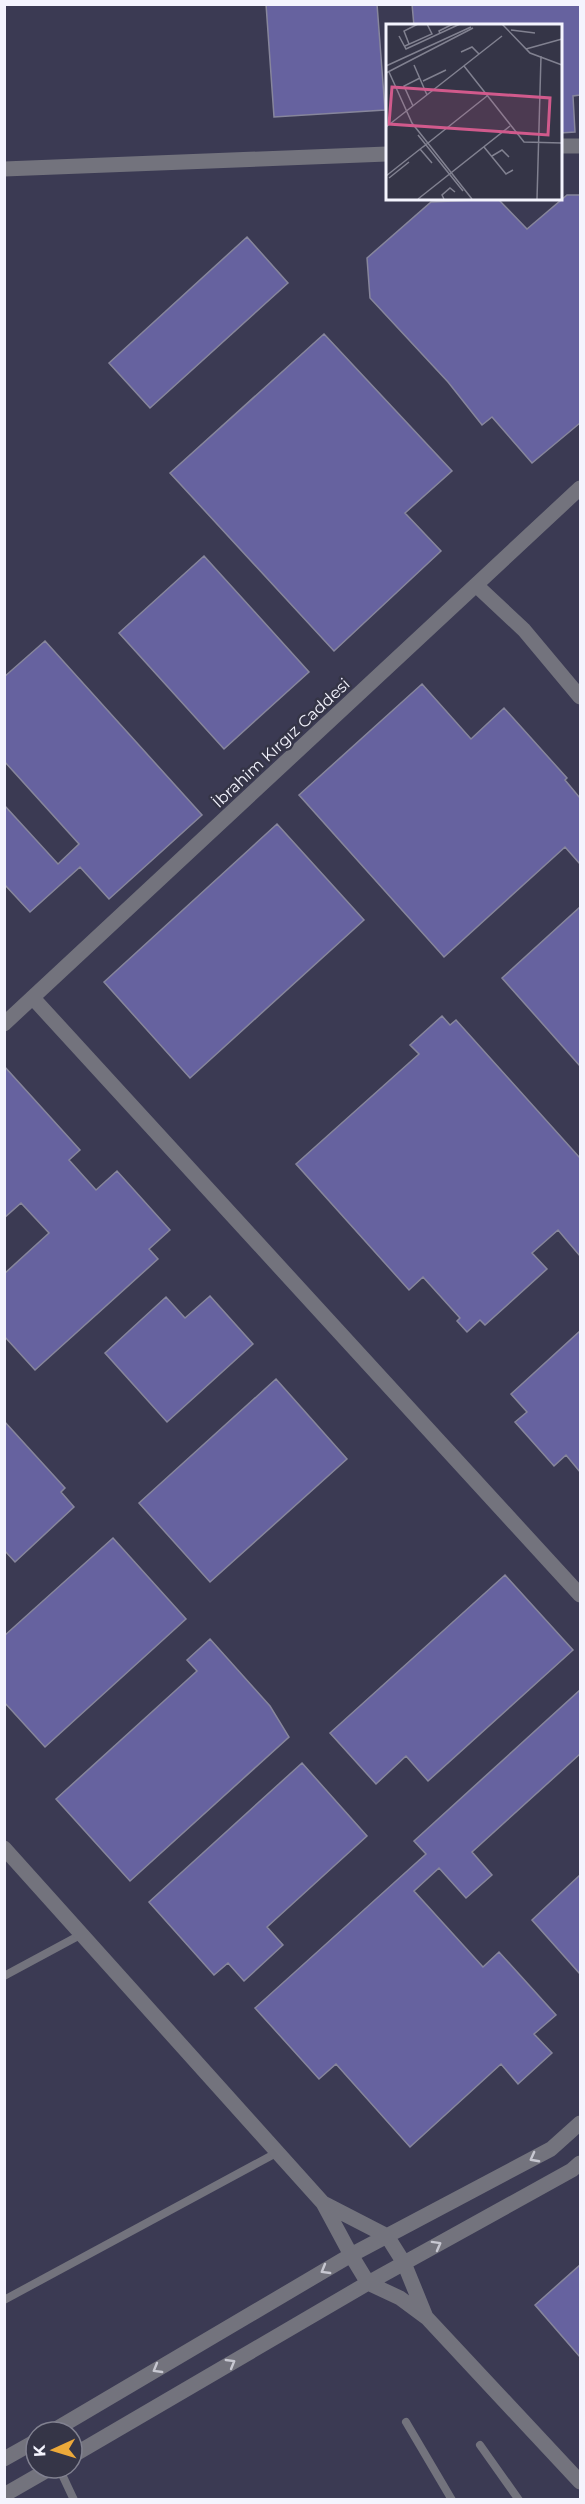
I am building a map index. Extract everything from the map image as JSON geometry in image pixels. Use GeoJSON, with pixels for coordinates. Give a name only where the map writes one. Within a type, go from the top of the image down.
{"type":"FeatureCollection","features":[{"type":"Feature","properties":{"kind":"street"},"geometry":{"type":"LineString","coordinates":[[561,146],[580,146]]}},
{"type":"Feature","properties":{"kind":"street"},"geometry":{"type":"LineString","coordinates":[[4,170],[386,154]]}},
{"type":"Feature","properties":{"kind":"street","name":"İbrahim Kırgız Caddesi"},"geometry":{"type":"LineString","coordinates":[[4,1023],[580,488]]}},
{"type":"Feature","properties":{"kind":"street"},"geometry":{"type":"LineString","coordinates":[[477,586],[524,630],[580,697]]}},
{"type":"Feature","properties":{"kind":"street"},"geometry":{"type":"LineString","coordinates":[[33,998],[580,1595]]}},
{"type":"Feature","properties":{"kind":"street"},"geometry":{"type":"LineString","coordinates":[[4,1848],[323,2203],[368,2283],[400,2298],[427,2318],[580,2482]]}},
{"type":"Feature","properties":{"kind":"street"},"geometry":{"type":"LineString","coordinates":[[71,2420],[351,2255],[551,2149],[580,2123]]}},
{"type":"Feature","properties":{"kind":"street"},"geometry":{"type":"LineString","coordinates":[[84,2449],[368,2283],[572,2170],[580,2163]]}},
{"type":"Feature","properties":{"kind":"street"},"geometry":{"type":"LineString","coordinates":[[323,2203],[387,2236],[404,2263],[427,2318]]}},
{"type":"Feature","properties":{"kind":"street"},"geometry":{"type":"LineString","coordinates":[[4,2459],[24,2448]]}},
{"type":"Feature","properties":{"kind":"street"},"geometry":{"type":"LineString","coordinates":[[4,2495],[30,2480]]}},
{"type":"Feature","properties":{"kind":"lane"},"geometry":{"type":"LineString","coordinates":[[4,1976],[82,1934]]}},
{"type":"Feature","properties":{"kind":"lane"},"geometry":{"type":"LineString","coordinates":[[4,2300],[278,2152]]}},
{"type":"Feature","properties":{"kind":"lane"},"geometry":{"type":"LineString","coordinates":[[406,2422],[452,2499]]}},
{"type":"Feature","properties":{"kind":"lane"},"geometry":{"type":"LineString","coordinates":[[480,2445],[519,2499]]}},
{"type":"Feature","properties":{"kind":"lane"},"geometry":{"type":"LineString","coordinates":[[65,2480],[74,2499]]}},
{"type":"Feature","properties":{"kind":"shaded area"},"geometry":{"type":"Polygon","coordinates":[[[5,5],[580,5],[580,2499],[5,2499],[5,5]]]}},
{"type":"Feature","properties":{"kind":"building"},"geometry":{"type":"Polygon","coordinates":[[[266,4],[377,4],[385,110],[274,117],[266,4]]]}},
{"type":"Feature","properties":{"kind":"building"},"geometry":{"type":"Polygon","coordinates":[[[412,4],[580,4],[580,95],[573,96],[575,132],[561,133],[561,24],[414,24],[412,4]]]}},
{"type":"Feature","properties":{"kind":"building"},"geometry":{"type":"Polygon","coordinates":[[[567,195],[580,195],[580,423],[532,463],[492,417],[482,425],[448,382],[370,298],[367,258],[431,202],[499,200],[527,229],[567,195]]]}},
{"type":"Feature","properties":{"kind":"building"},"geometry":{"type":"Polygon","coordinates":[[[247,237],[288,283],[150,408],[109,363],[247,237]]]}},
{"type":"Feature","properties":{"kind":"building"},"geometry":{"type":"Polygon","coordinates":[[[324,334],[452,471],[405,513],[441,551],[334,651],[170,473],[324,334]]]}},
{"type":"Feature","properties":{"kind":"building"},"geometry":{"type":"Polygon","coordinates":[[[204,556],[309,672],[224,749],[119,633],[204,556]]]}},
{"type":"Feature","properties":{"kind":"building"},"geometry":{"type":"Polygon","coordinates":[[[45,641],[202,815],[109,899],[80,867],[30,912],[4,884],[4,805],[58,864],[79,844],[4,761],[4,677],[45,641]]]}},
{"type":"Feature","properties":{"kind":"building"},"geometry":{"type":"Polygon","coordinates":[[[422,684],[471,739],[504,708],[567,778],[565,780],[580,798],[580,864],[565,847],[444,957],[299,795],[422,684]]]}},
{"type":"Feature","properties":{"kind":"building"},"geometry":{"type":"Polygon","coordinates":[[[277,824],[364,920],[190,1078],[104,982],[277,824]]]}},
{"type":"Feature","properties":{"kind":"building"},"geometry":{"type":"Polygon","coordinates":[[[580,907],[580,1066],[502,978],[580,907]]]}},
{"type":"Feature","properties":{"kind":"building"},"geometry":{"type":"Polygon","coordinates":[[[442,1016],[450,1025],[456,1020],[580,1158],[580,1256],[558,1230],[532,1253],[547,1269],[485,1325],[480,1320],[467,1332],[457,1321],[460,1318],[423,1277],[409,1290],[296,1164],[419,1054],[410,1045],[442,1016]]]}},
{"type":"Feature","properties":{"kind":"building"},"geometry":{"type":"Polygon","coordinates":[[[4,1066],[80,1150],[69,1160],[96,1190],[117,1171],[170,1230],[149,1249],[158,1259],[35,1370],[4,1336],[4,1274],[49,1233],[21,1203],[4,1218],[4,1066]]]}},
{"type":"Feature","properties":{"kind":"building"},"geometry":{"type":"Polygon","coordinates":[[[210,1296],[253,1344],[167,1422],[105,1353],[166,1297],[185,1318],[210,1296]]]}},
{"type":"Feature","properties":{"kind":"building"},"geometry":{"type":"Polygon","coordinates":[[[580,1331],[580,1472],[566,1455],[554,1466],[515,1422],[527,1412],[511,1394],[580,1331]]]}},
{"type":"Feature","properties":{"kind":"building"},"geometry":{"type":"Polygon","coordinates":[[[276,1379],[347,1459],[210,1582],[139,1503],[276,1379]]]}},
{"type":"Feature","properties":{"kind":"building"},"geometry":{"type":"Polygon","coordinates":[[[4,1421],[65,1488],[61,1492],[74,1507],[15,1562],[4,1550],[4,1421]]]}},
{"type":"Feature","properties":{"kind":"building"},"geometry":{"type":"Polygon","coordinates":[[[113,1538],[186,1619],[45,1747],[4,1702],[4,1636],[113,1538]]]}},
{"type":"Feature","properties":{"kind":"building"},"geometry":{"type":"Polygon","coordinates":[[[505,1575],[573,1650],[428,1781],[406,1756],[376,1784],[330,1733],[505,1575]]]}},
{"type":"Feature","properties":{"kind":"building"},"geometry":{"type":"Polygon","coordinates":[[[210,1639],[270,1706],[289,1737],[130,1881],[56,1799],[197,1671],[187,1660],[210,1639]]]}},
{"type":"Feature","properties":{"kind":"building"},"geometry":{"type":"Polygon","coordinates":[[[580,1690],[580,1754],[472,1852],[492,1875],[466,1898],[439,1868],[414,1891],[483,1967],[499,1952],[556,2015],[534,2034],[552,2053],[518,2084],[501,2064],[410,2147],[336,2064],[319,2079],[255,2008],[426,1854],[414,1841],[580,1690]]]}},
{"type":"Feature","properties":{"kind":"building"},"geometry":{"type":"Polygon","coordinates":[[[302,1763],[367,1836],[267,1927],[283,1945],[244,1981],[228,1963],[214,1975],[149,1902],[302,1763]]]}},
{"type":"Feature","properties":{"kind":"building"},"geometry":{"type":"Polygon","coordinates":[[[580,1875],[580,1974],[532,1920],[580,1875]]]}},
{"type":"Feature","properties":{"kind":"building"},"geometry":{"type":"Polygon","coordinates":[[[580,2265],[580,2357],[535,2305],[580,2265]]]}}]}
